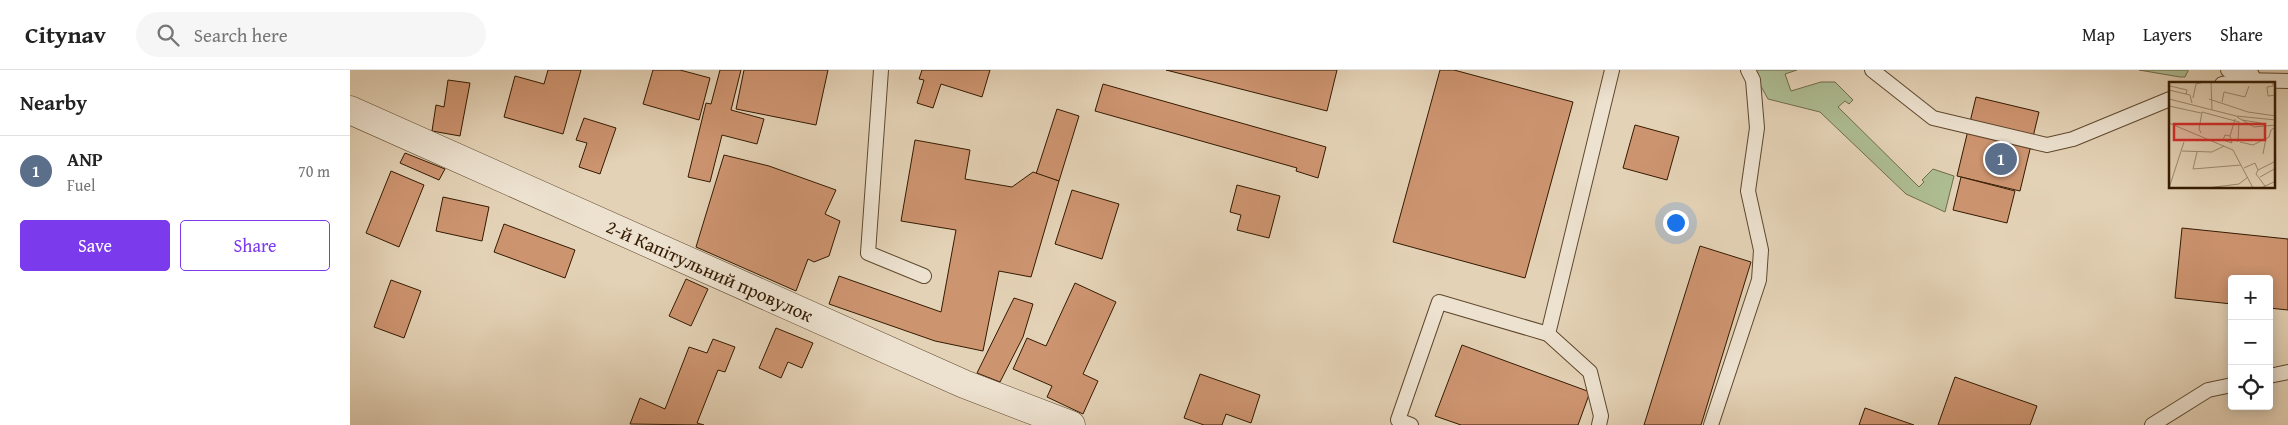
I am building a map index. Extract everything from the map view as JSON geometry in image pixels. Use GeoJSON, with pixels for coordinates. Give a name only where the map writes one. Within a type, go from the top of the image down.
{"type":"FeatureCollection","features":[{"type":"Feature","properties":{"kind":"street","name":"2-й Капітульний провулок"},"geometry":{"type":"LineString","coordinates":[[350,110],[964,384],[1071,425]]}},
{"type":"Feature","properties":{"kind":"lane"},"geometry":{"type":"LineString","coordinates":[[881,70],[868,252],[924,276]]}},
{"type":"Feature","properties":{"kind":"lane"},"geometry":{"type":"LineString","coordinates":[[1548,334],[1612,70]]}},
{"type":"Feature","properties":{"kind":"lane"},"geometry":{"type":"LineString","coordinates":[[1711,425],[1758,280],[1761,250],[1748,191],[1757,128],[1753,80],[1748,70]]}},
{"type":"Feature","properties":{"kind":"lane"},"geometry":{"type":"LineString","coordinates":[[1872,70],[1933,118],[2047,145],[2073,139],[2169,99]]}},
{"type":"Feature","properties":{"kind":"lane"},"geometry":{"type":"LineString","coordinates":[[2228,70],[2286,81]]}},
{"type":"Feature","properties":{"kind":"lane"},"geometry":{"type":"LineString","coordinates":[[2232,82],[2241,80],[2286,81]]}},
{"type":"Feature","properties":{"kind":"lane"},"geometry":{"type":"LineString","coordinates":[[1411,425],[1398,420],[1439,302],[1548,334],[1590,372],[1601,416],[1599,425]]}},
{"type":"Feature","properties":{"kind":"lane"},"geometry":{"type":"LineString","coordinates":[[2273,375],[2288,372]]}},
{"type":"Feature","properties":{"kind":"lane"},"geometry":{"type":"LineString","coordinates":[[2152,425],[2208,390],[2228,386]]}},
{"type":"Feature","properties":{"kind":"green space"},"geometry":{"type":"Polygon","coordinates":[[[1752,70],[1797,70],[1785,74],[1791,91],[1821,82],[1835,82],[1853,100],[1849,104],[1845,101],[1838,107],[1919,187],[1924,182],[1922,180],[1933,169],[1954,176],[1945,212],[1906,194],[1820,112],[1768,99],[1752,70]]]}},
{"type":"Feature","properties":{"kind":"green space"},"geometry":{"type":"Polygon","coordinates":[[[2139,70],[2188,71],[2185,77],[2180,77],[2139,70]]]}},
{"type":"Feature","properties":{"kind":"building"},"geometry":{"type":"Polygon","coordinates":[[[548,70],[581,70],[563,134],[504,117],[515,76],[544,84],[548,70]]]}},
{"type":"Feature","properties":{"kind":"building"},"geometry":{"type":"Polygon","coordinates":[[[653,70],[680,70],[710,78],[699,120],[643,104],[653,70]]]}},
{"type":"Feature","properties":{"kind":"building"},"geometry":{"type":"Polygon","coordinates":[[[720,70],[741,70],[731,110],[764,119],[757,144],[722,135],[710,182],[688,177],[706,103],[711,104],[720,70]]]}},
{"type":"Feature","properties":{"kind":"building"},"geometry":{"type":"Polygon","coordinates":[[[744,70],[828,70],[816,125],[736,109],[744,70]]]}},
{"type":"Feature","properties":{"kind":"building"},"geometry":{"type":"Polygon","coordinates":[[[922,70],[990,70],[982,97],[941,84],[933,108],[917,103],[924,80],[919,79],[922,70]]]}},
{"type":"Feature","properties":{"kind":"building"},"geometry":{"type":"Polygon","coordinates":[[[1166,70],[1337,70],[1327,111],[1166,70]]]}},
{"type":"Feature","properties":{"kind":"building"},"geometry":{"type":"Polygon","coordinates":[[[1440,70],[1454,70],[1573,102],[1525,278],[1393,242],[1440,70]]]}},
{"type":"Feature","properties":{"kind":"building"},"geometry":{"type":"Polygon","coordinates":[[[448,80],[470,83],[460,136],[432,131],[436,105],[444,107],[448,80]]]}},
{"type":"Feature","properties":{"kind":"building"},"geometry":{"type":"Polygon","coordinates":[[[1103,84],[1326,147],[1318,178],[1296,171],[1297,168],[1095,111],[1103,84]]]}},
{"type":"Feature","properties":{"kind":"building"},"geometry":{"type":"Polygon","coordinates":[[[1976,97],[2039,112],[2020,191],[1957,176],[1976,97]]]}},
{"type":"Feature","properties":{"kind":"building"},"geometry":{"type":"Polygon","coordinates":[[[1057,109],[1079,116],[1059,181],[1036,174],[1057,109]]]}},
{"type":"Feature","properties":{"kind":"building"},"geometry":{"type":"Polygon","coordinates":[[[584,118],[616,128],[600,174],[579,167],[587,143],[576,140],[584,118]]]}},
{"type":"Feature","properties":{"kind":"building"},"geometry":{"type":"Polygon","coordinates":[[[1635,125],[1679,137],[1667,180],[1623,168],[1635,125]]]}},
{"type":"Feature","properties":{"kind":"building"},"geometry":{"type":"Polygon","coordinates":[[[915,140],[970,150],[965,179],[1012,187],[1033,172],[1059,181],[1031,277],[999,271],[983,351],[935,341],[829,304],[839,276],[941,312],[956,230],[901,221],[915,140]]]}},
{"type":"Feature","properties":{"kind":"building"},"geometry":{"type":"Polygon","coordinates":[[[405,153],[445,169],[439,180],[400,163],[405,153]]]}},
{"type":"Feature","properties":{"kind":"building"},"geometry":{"type":"Polygon","coordinates":[[[724,155],[769,166],[836,190],[825,214],[840,221],[829,256],[814,262],[808,259],[796,291],[696,247],[724,155]]]}},
{"type":"Feature","properties":{"kind":"building"},"geometry":{"type":"Polygon","coordinates":[[[391,171],[424,185],[399,247],[366,233],[391,171]]]}},
{"type":"Feature","properties":{"kind":"building"},"geometry":{"type":"Polygon","coordinates":[[[1961,177],[2015,191],[2007,223],[1953,210],[1961,177]]]}},
{"type":"Feature","properties":{"kind":"building"},"geometry":{"type":"Polygon","coordinates":[[[1237,185],[1280,196],[1269,238],[1237,230],[1241,215],[1230,212],[1237,185]]]}},
{"type":"Feature","properties":{"kind":"building"},"geometry":{"type":"Polygon","coordinates":[[[1072,190],[1119,204],[1102,259],[1055,244],[1072,190]]]}},
{"type":"Feature","properties":{"kind":"building"},"geometry":{"type":"Polygon","coordinates":[[[443,197],[489,207],[482,241],[436,231],[443,197]]]}},
{"type":"Feature","properties":{"kind":"building"},"geometry":{"type":"Polygon","coordinates":[[[504,224],[575,250],[565,278],[494,252],[504,224]]]}},
{"type":"Feature","properties":{"kind":"building"},"geometry":{"type":"Polygon","coordinates":[[[2182,228],[2288,239],[2288,310],[2273,308],[2273,275],[2228,275],[2228,304],[2175,298],[2182,228]]]}},
{"type":"Feature","properties":{"kind":"building"},"geometry":{"type":"Polygon","coordinates":[[[1700,246],[1751,262],[1701,425],[1644,425],[1700,246]]]}},
{"type":"Feature","properties":{"kind":"building"},"geometry":{"type":"Polygon","coordinates":[[[686,279],[708,289],[691,326],[669,316],[686,279]]]}},
{"type":"Feature","properties":{"kind":"building"},"geometry":{"type":"Polygon","coordinates":[[[391,280],[421,291],[404,338],[374,327],[391,280]]]}},
{"type":"Feature","properties":{"kind":"building"},"geometry":{"type":"Polygon","coordinates":[[[1075,283],[1116,302],[1083,374],[1098,381],[1083,414],[1047,397],[1052,386],[1013,369],[1027,338],[1046,346],[1075,283]]]}},
{"type":"Feature","properties":{"kind":"building"},"geometry":{"type":"Polygon","coordinates":[[[1014,298],[1033,304],[1023,337],[1000,382],[977,373],[1014,298]]]}},
{"type":"Feature","properties":{"kind":"building"},"geometry":{"type":"Polygon","coordinates":[[[776,328],[813,343],[802,368],[788,362],[781,378],[759,368],[776,328]]]}},
{"type":"Feature","properties":{"kind":"building"},"geometry":{"type":"Polygon","coordinates":[[[713,339],[735,347],[725,372],[718,370],[697,423],[704,425],[630,424],[640,398],[665,409],[689,347],[707,353],[713,339]]]}},
{"type":"Feature","properties":{"kind":"building"},"geometry":{"type":"Polygon","coordinates":[[[1462,345],[1590,392],[1578,425],[1461,425],[1435,416],[1462,345]]]}},
{"type":"Feature","properties":{"kind":"building"},"geometry":{"type":"Polygon","coordinates":[[[1200,374],[1260,395],[1251,423],[1226,414],[1222,425],[1204,425],[1184,418],[1200,374]]]}},
{"type":"Feature","properties":{"kind":"building"},"geometry":{"type":"Polygon","coordinates":[[[1955,377],[2037,406],[2030,425],[1938,425],[1955,377]]]}},
{"type":"Feature","properties":{"kind":"building"},"geometry":{"type":"Polygon","coordinates":[[[1865,408],[1914,425],[1859,425],[1865,408]]]}},
{"type":"Feature","properties":{"kind":"place","name":"ANP"},"geometry":{"type":"Point","coordinates":[2001,159]}}]}
